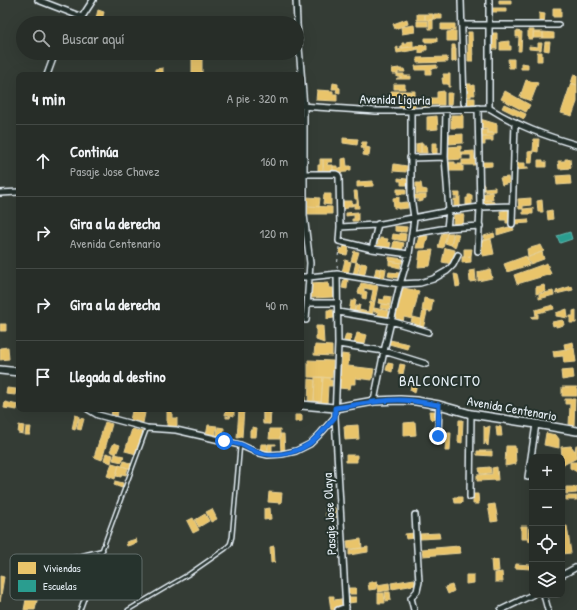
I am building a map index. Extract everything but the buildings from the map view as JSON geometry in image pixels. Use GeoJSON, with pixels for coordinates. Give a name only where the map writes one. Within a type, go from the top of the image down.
{"type":"FeatureCollection","features":[{"type":"Feature","properties":{"kind":"main road"},"geometry":{"type":"LineString","coordinates":[[0,370],[16,372]]}},
{"type":"Feature","properties":{"kind":"main road","name":"Avenida Centenario"},"geometry":{"type":"LineString","coordinates":[[304,405],[335,408],[374,401],[416,401],[439,405],[471,414],[577,431]]}},
{"type":"Feature","properties":{"kind":"street"},"geometry":{"type":"LineString","coordinates":[[38,0],[82,16],[93,0]]}},
{"type":"Feature","properties":{"kind":"street"},"geometry":{"type":"LineString","coordinates":[[296,0],[297,16]]}},
{"type":"Feature","properties":{"kind":"street"},"geometry":{"type":"LineString","coordinates":[[461,0],[464,103]]}},
{"type":"Feature","properties":{"kind":"street"},"geometry":{"type":"LineString","coordinates":[[488,0],[490,108],[506,118],[531,130],[577,145]]}},
{"type":"Feature","properties":{"kind":"street"},"geometry":{"type":"LineString","coordinates":[[462,25],[558,25]]}},
{"type":"Feature","properties":{"kind":"street"},"geometry":{"type":"LineString","coordinates":[[48,72],[52,60]]}},
{"type":"Feature","properties":{"kind":"street"},"geometry":{"type":"LineString","coordinates":[[299,60],[300,72]]}},
{"type":"Feature","properties":{"kind":"street","name":"Avenida Liguria"},"geometry":{"type":"LineString","coordinates":[[304,106],[376,111],[490,108]]}},
{"type":"Feature","properties":{"kind":"street"},"geometry":{"type":"LineString","coordinates":[[478,108],[480,207],[478,251]]}},
{"type":"Feature","properties":{"kind":"street"},"geometry":{"type":"LineString","coordinates":[[446,110],[445,157],[449,211],[447,228]]}},
{"type":"Feature","properties":{"kind":"street"},"geometry":{"type":"LineString","coordinates":[[374,401],[384,351],[400,284],[409,254],[412,234],[414,218],[411,197],[411,111]]}},
{"type":"Feature","properties":{"kind":"street"},"geometry":{"type":"LineString","coordinates":[[512,224],[515,122]]}},
{"type":"Feature","properties":{"kind":"street"},"geometry":{"type":"LineString","coordinates":[[410,158],[445,157]]}},
{"type":"Feature","properties":{"kind":"street"},"geometry":{"type":"LineString","coordinates":[[306,320],[310,264],[304,214],[304,174],[338,175],[340,227],[339,241],[372,249],[409,254]]}},
{"type":"Feature","properties":{"kind":"street"},"geometry":{"type":"LineString","coordinates":[[0,193],[16,192]]}},
{"type":"Feature","properties":{"kind":"street"},"geometry":{"type":"LineString","coordinates":[[340,227],[378,224],[480,207],[512,206]]}},
{"type":"Feature","properties":{"kind":"street"},"geometry":{"type":"LineString","coordinates":[[372,249],[378,224]]}},
{"type":"Feature","properties":{"kind":"street"},"geometry":{"type":"LineString","coordinates":[[412,234],[447,228],[480,226]]}},
{"type":"Feature","properties":{"kind":"street"},"geometry":{"type":"LineString","coordinates":[[304,277],[337,274],[400,284],[420,283],[433,279],[446,271],[453,265],[458,255]]}},
{"type":"Feature","properties":{"kind":"street","name":"Pasaje Jose Olaya"},"geometry":{"type":"LineString","coordinates":[[337,274],[338,344],[335,417],[346,608]]}},
{"type":"Feature","properties":{"kind":"street"},"geometry":{"type":"LineString","coordinates":[[308,303],[338,303]]}},
{"type":"Feature","properties":{"kind":"street"},"geometry":{"type":"LineString","coordinates":[[338,312],[391,322],[428,332]]}},
{"type":"Feature","properties":{"kind":"street"},"geometry":{"type":"LineString","coordinates":[[338,344],[384,351],[426,364]]}},
{"type":"Feature","properties":{"kind":"street"},"geometry":{"type":"LineString","coordinates":[[438,436],[439,405]]}},
{"type":"Feature","properties":{"kind":"street"},"geometry":{"type":"LineString","coordinates":[[94,412],[147,428],[176,430],[240,445],[256,452],[268,455],[296,451],[310,444],[335,417]]}},
{"type":"Feature","properties":{"kind":"street"},"geometry":{"type":"LineString","coordinates":[[470,497],[471,414]]}},
{"type":"Feature","properties":{"kind":"street"},"geometry":{"type":"LineString","coordinates":[[528,478],[536,424]]}},
{"type":"Feature","properties":{"kind":"street"},"geometry":{"type":"LineString","coordinates":[[414,610],[411,598],[417,591],[419,582],[415,515]]}},
{"type":"Feature","properties":{"kind":"street"},"geometry":{"type":"LineString","coordinates":[[565,573],[577,567]]}},
{"type":"Feature","properties":{"kind":"street"},"geometry":{"type":"LineString","coordinates":[[501,610],[529,596]]}},
{"type":"Feature","properties":{"kind":"street"},"geometry":{"type":"LineString","coordinates":[[545,598],[548,610]]}},
{"type":"Feature","properties":{"kind":"street"},"geometry":{"type":"LineString","coordinates":[[338,610],[346,608]]}},
{"type":"Feature","properties":{"kind":"lane"},"geometry":{"type":"LineString","coordinates":[[101,554],[147,428]]}},
{"type":"Feature","properties":{"kind":"lane"},"geometry":{"type":"LineString","coordinates":[[128,610],[189,574],[230,544],[232,537],[240,445]]}},
{"type":"Feature","properties":{"kind":"lane"},"geometry":{"type":"LineString","coordinates":[[85,554],[102,550]]}},
{"type":"Feature","properties":{"kind":"lane"},"geometry":{"type":"LineString","coordinates":[[80,610],[84,600]]}},
{"type":"Feature","properties":{"kind":"path"},"geometry":{"type":"LineString","coordinates":[[337,274],[339,241]]}},
{"type":"Feature","properties":{"kind":"district","name":"BALCONCITO"},"geometry":{"type":"Point","coordinates":[440,380]}},
{"type":"Feature","properties":{"kind":"route"},"geometry":{"type":"LineString","coordinates":[[224,441],[268,455],[296,451],[310,444],[321,433],[335,417],[335,408],[374,401],[400,400],[439,405],[438,436]]}}]}
